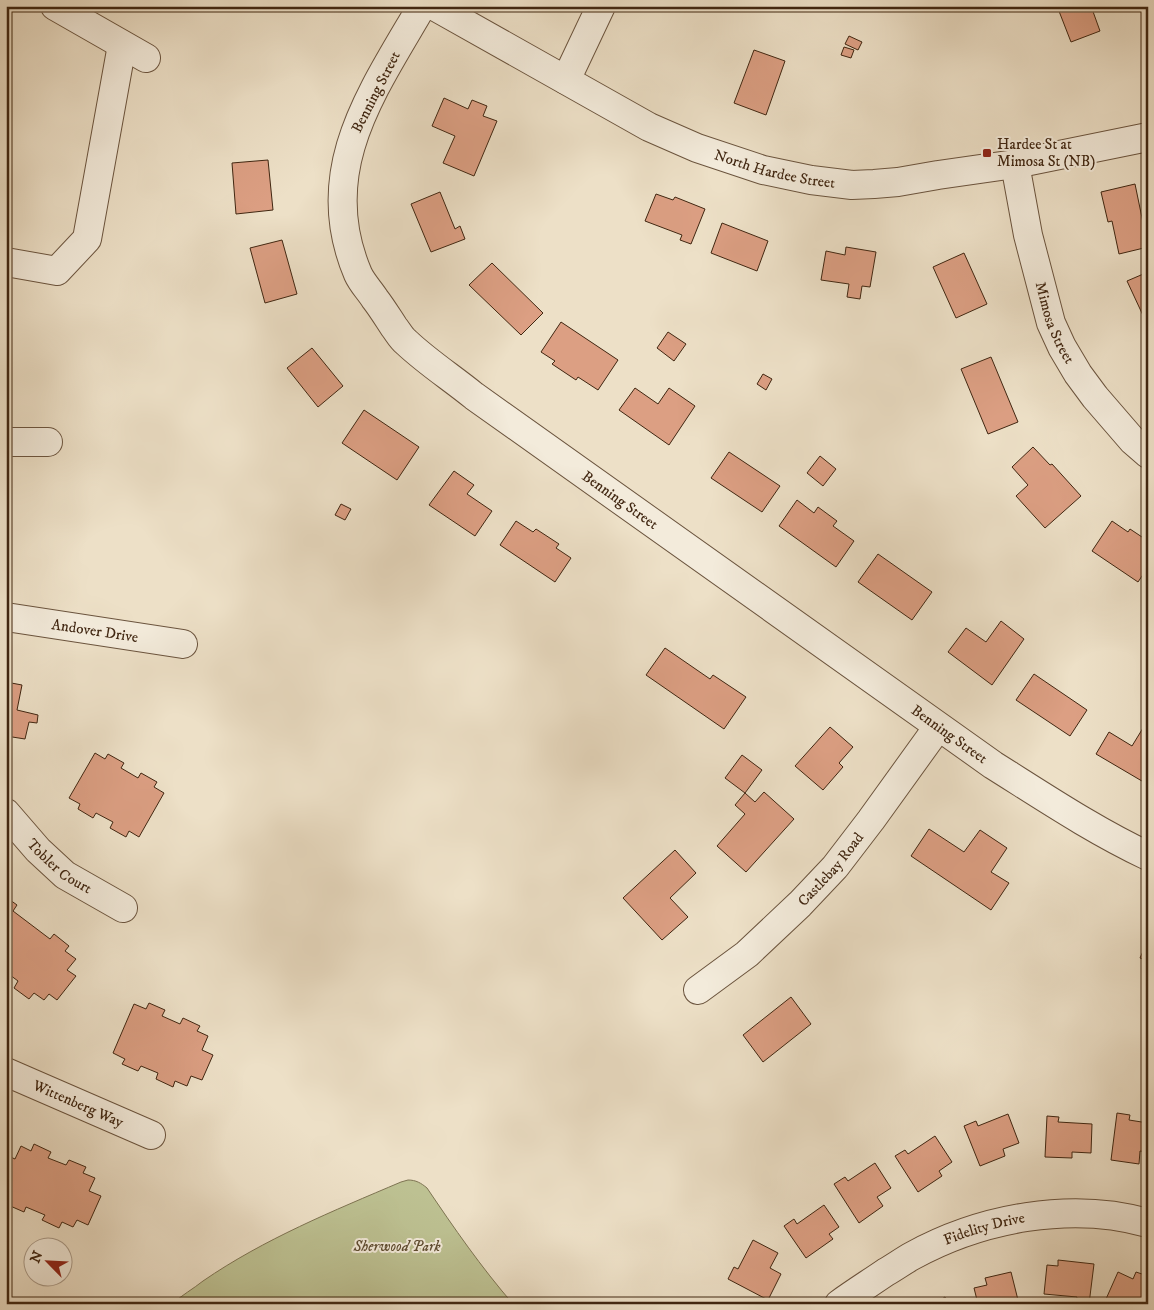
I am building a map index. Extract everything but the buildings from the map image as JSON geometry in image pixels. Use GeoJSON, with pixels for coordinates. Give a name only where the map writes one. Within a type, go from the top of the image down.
{"type":"FeatureCollection","features":[{"type":"Feature","properties":{"kind":"street"},"geometry":{"type":"LineString","coordinates":[[55,6],[146,58]]}},
{"type":"Feature","properties":{"kind":"street","name":"Benning Street"},"geometry":{"type":"LineString","coordinates":[[422,6],[376,85],[361,117],[351,142],[343,178],[342,201],[348,243],[359,275],[404,341],[474,396],[993,765],[1074,816],[1117,841],[1148,856]]}},
{"type":"Feature","properties":{"kind":"street","name":"North Hardee Street"},"geometry":{"type":"LineString","coordinates":[[434,6],[648,127],[697,148],[763,170],[811,180],[852,185],[874,184],[1015,164],[1148,137]]}},
{"type":"Feature","properties":{"kind":"street"},"geometry":{"type":"LineString","coordinates":[[566,80],[601,6]]}},
{"type":"Feature","properties":{"kind":"street"},"geometry":{"type":"LineString","coordinates":[[6,262],[57,271],[87,239],[122,44]]}},
{"type":"Feature","properties":{"kind":"street","name":"Mimosa Street"},"geometry":{"type":"LineString","coordinates":[[1015,164],[1028,235],[1051,323],[1062,347],[1078,374],[1095,397],[1133,441],[1148,454]]}},
{"type":"Feature","properties":{"kind":"street"},"geometry":{"type":"LineString","coordinates":[[6,442],[48,442]]}},
{"type":"Feature","properties":{"kind":"street","name":"Andover Drive"},"geometry":{"type":"LineString","coordinates":[[6,617],[183,644]]}},
{"type":"Feature","properties":{"kind":"street","name":"Castlebay Road"},"geometry":{"type":"LineString","coordinates":[[698,990],[746,954],[800,904],[835,867],[938,726]]}},
{"type":"Feature","properties":{"kind":"street","name":"Tobler Court"},"geometry":{"type":"LineString","coordinates":[[6,813],[38,850],[65,875],[123,908]]}},
{"type":"Feature","properties":{"kind":"street","name":"Wittenberg Way"},"geometry":{"type":"LineString","coordinates":[[6,1072],[151,1134]]}},
{"type":"Feature","properties":{"kind":"street","name":"Fidelity Drive"},"geometry":{"type":"LineString","coordinates":[[838,1304],[911,1256],[953,1236],[997,1222],[1043,1215],[1090,1214],[1135,1219],[1148,1223]]}},
{"type":"Feature","properties":{"kind":"green space","name":"Sherwood Park"},"geometry":{"type":"Polygon","coordinates":[[[408,1180],[418,1182],[427,1188],[468,1247],[513,1304],[172,1304],[203,1281],[250,1252],[325,1215],[408,1180]]]}},
{"type":"Feature","properties":{"kind":"place","name":"Hardee St at Mimosa St (NB)"},"geometry":{"type":"Point","coordinates":[987,153]}}]}
